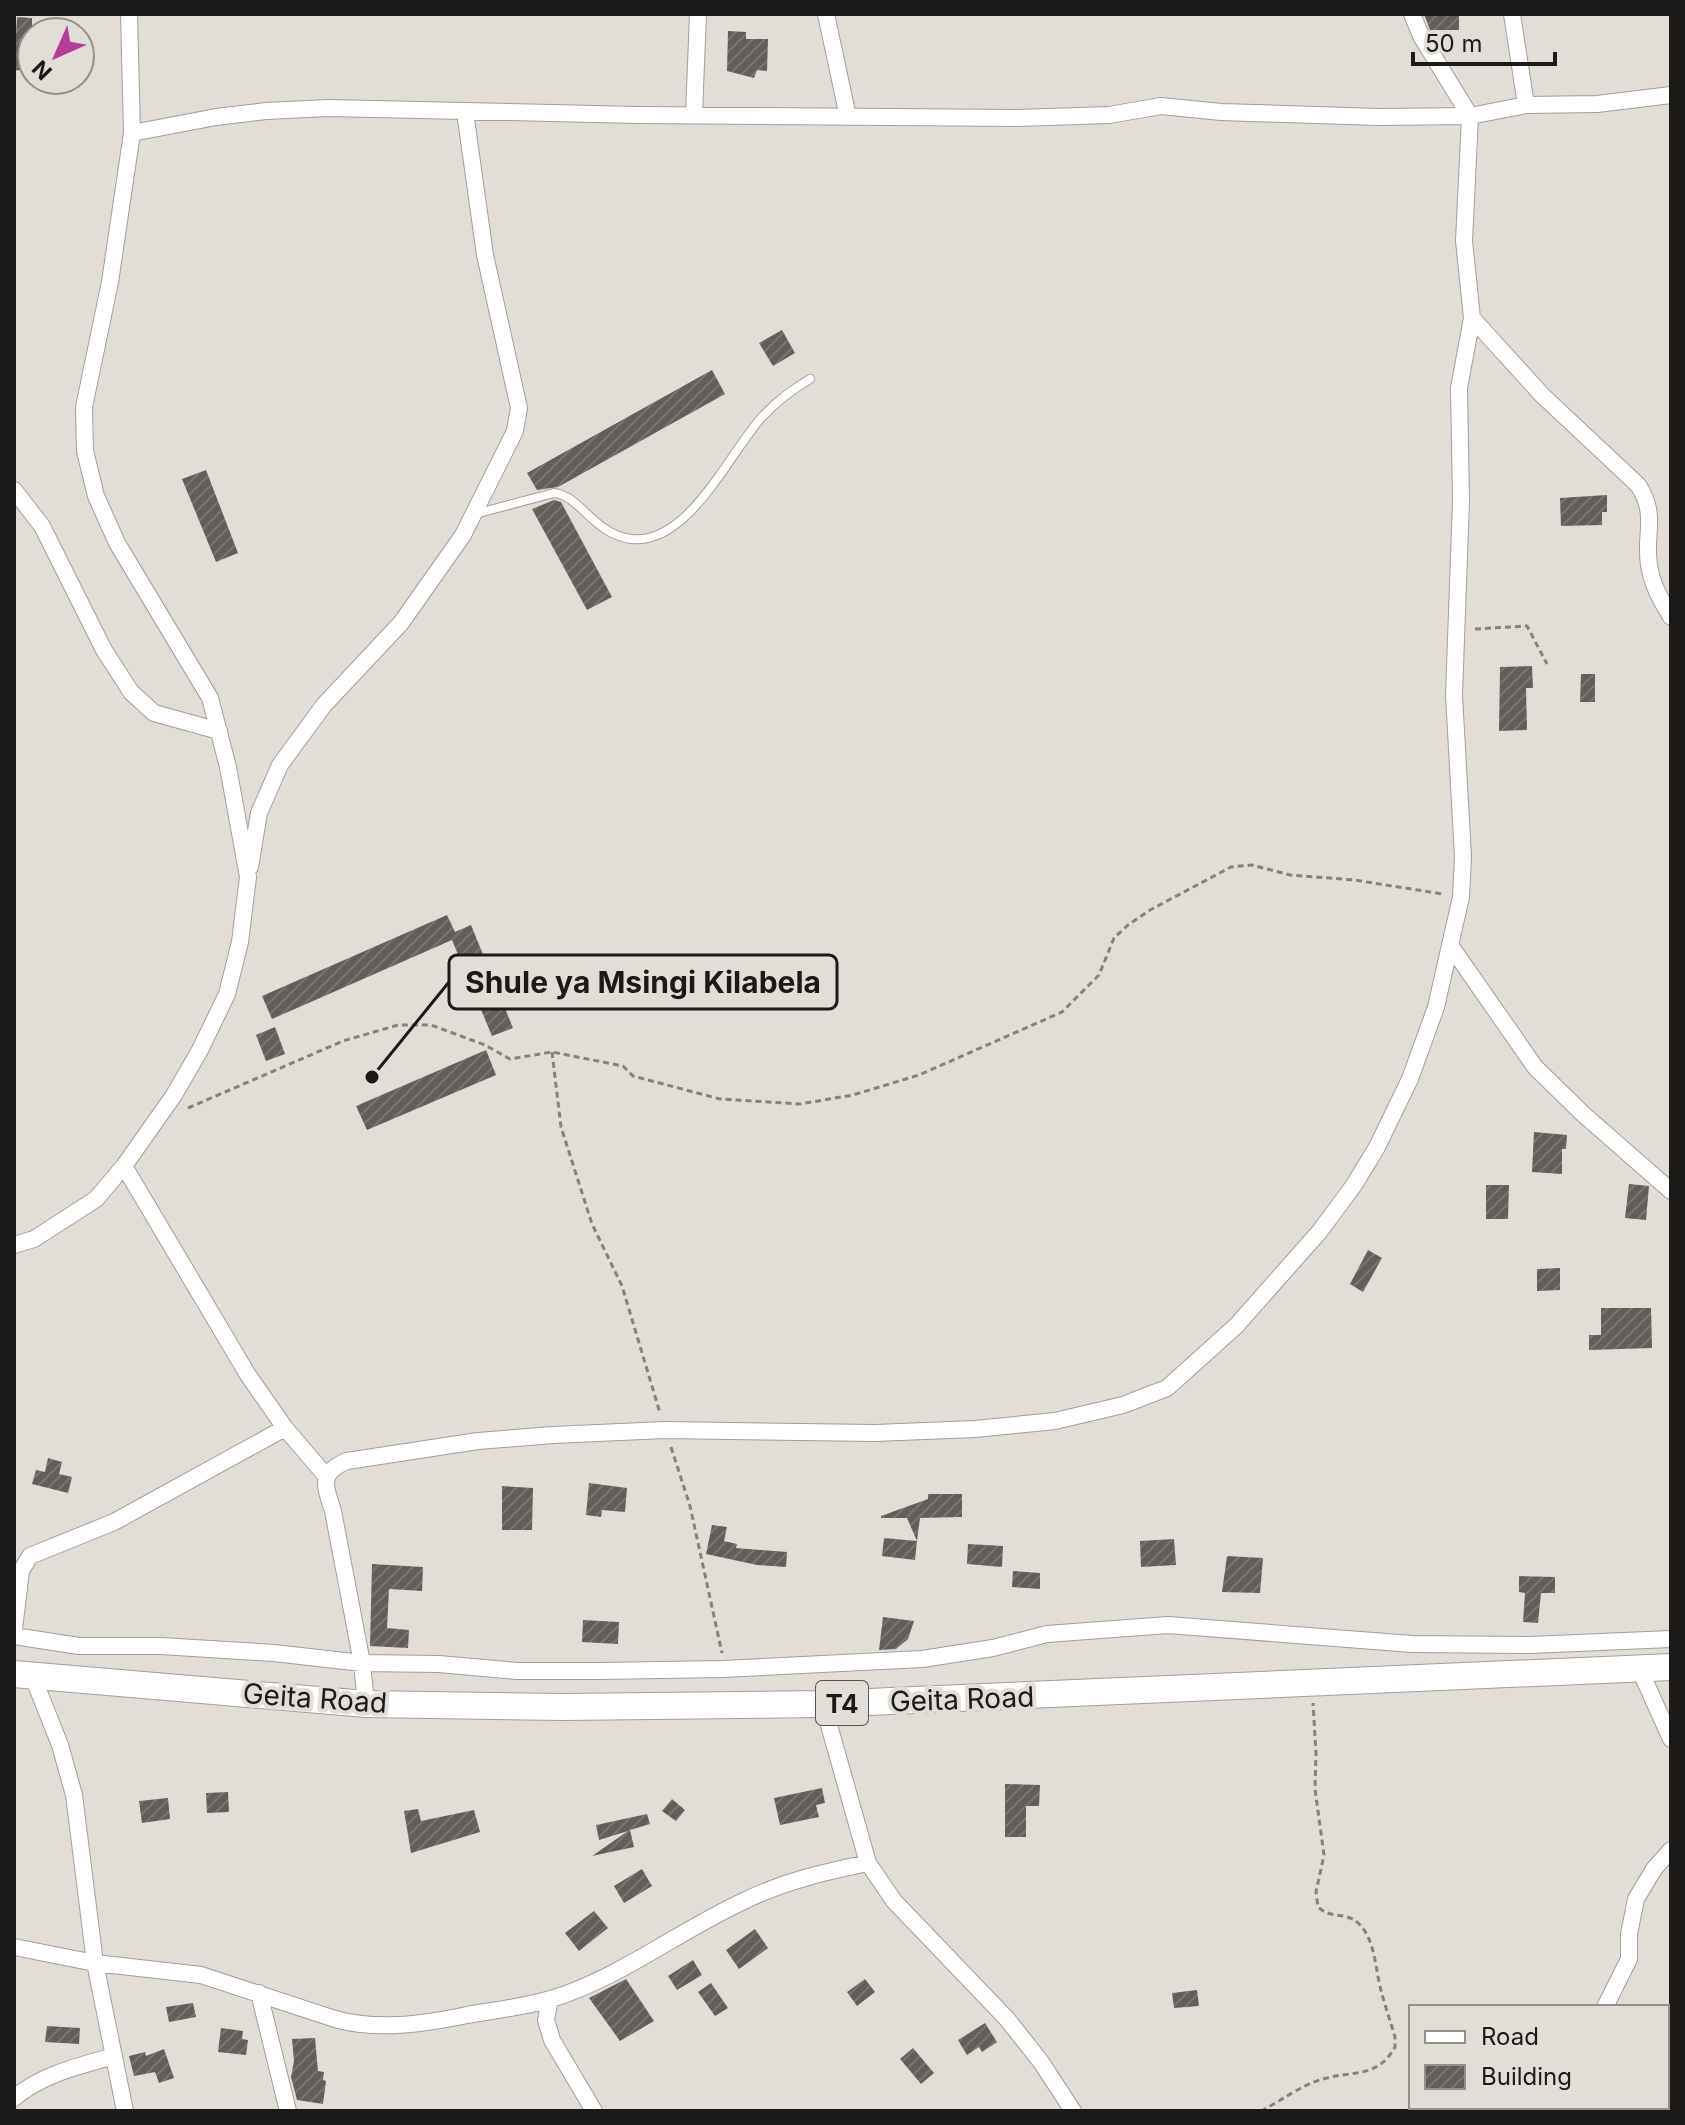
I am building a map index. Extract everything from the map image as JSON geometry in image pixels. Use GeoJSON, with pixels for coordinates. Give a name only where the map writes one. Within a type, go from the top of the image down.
{"type":"FeatureCollection","features":[{"type":"Feature","properties":{"kind":"highway","name":"Geita Road"},"geometry":{"type":"LineString","coordinates":[[23,1676],[366,1704],[564,1707],[823,1704],[1671,1667]]}},
{"type":"Feature","properties":{"kind":"street"},"geometry":{"type":"LineString","coordinates":[[129,14],[132,133],[110,282],[84,407],[85,451],[96,496],[117,543],[180,643],[210,698],[248,877]]}},
{"type":"Feature","properties":{"kind":"street"},"geometry":{"type":"LineString","coordinates":[[694,114],[698,14]]}},
{"type":"Feature","properties":{"kind":"street"},"geometry":{"type":"LineString","coordinates":[[826,14],[848,117]]}},
{"type":"Feature","properties":{"kind":"street"},"geometry":{"type":"LineString","coordinates":[[326,1476],[333,1466],[347,1461],[478,1441],[665,1430],[875,1433],[975,1429],[1055,1421],[1123,1405],[1167,1388],[1236,1326],[1320,1231],[1377,1147],[1410,1079],[1436,1007],[1461,897],[1463,857],[1455,731],[1455,631],[1461,501],[1459,388],[1472,318],[1464,241],[1470,116],[1421,36],[1412,14]]}},
{"type":"Feature","properties":{"kind":"street"},"geometry":{"type":"LineString","coordinates":[[1512,14],[1526,105]]}},
{"type":"Feature","properties":{"kind":"street"},"geometry":{"type":"LineString","coordinates":[[132,133],[216,117],[328,108],[848,117],[1067,117],[1109,115],[1161,106],[1221,112],[1331,116],[1470,116],[1526,105],[1597,104],[1671,95]]}},
{"type":"Feature","properties":{"kind":"street"},"geometry":{"type":"LineString","coordinates":[[14,1245],[34,1239],[96,1199],[124,1166],[174,1095],[227,994],[240,942],[259,813],[280,765],[324,705],[401,623],[463,535],[515,431],[519,408],[485,255],[465,112]]}},
{"type":"Feature","properties":{"kind":"street"},"geometry":{"type":"LineString","coordinates":[[1472,318],[1542,395],[1638,485],[1649,506],[1648,562],[1654,588],[1671,617]]}},
{"type":"Feature","properties":{"kind":"street"},"geometry":{"type":"LineString","coordinates":[[14,490],[42,526],[104,650],[131,692],[154,713],[219,731]]}},
{"type":"Feature","properties":{"kind":"street"},"geometry":{"type":"LineString","coordinates":[[1450,945],[1535,1067],[1671,1191]]}},
{"type":"Feature","properties":{"kind":"street"},"geometry":{"type":"LineString","coordinates":[[124,1166],[248,1375],[285,1428],[326,1476],[362,1663],[366,1704]]}},
{"type":"Feature","properties":{"kind":"street"},"geometry":{"type":"LineString","coordinates":[[14,1629],[21,1571],[30,1556],[114,1522],[285,1428]]}},
{"type":"Feature","properties":{"kind":"street"},"geometry":{"type":"LineString","coordinates":[[14,1636],[79,1646],[161,1646],[274,1653],[362,1663],[439,1664],[517,1671],[723,1669],[922,1659],[993,1648],[1047,1634],[1168,1625],[1412,1644],[1530,1645],[1671,1639]]}},
{"type":"Feature","properties":{"kind":"street"},"geometry":{"type":"LineString","coordinates":[[1639,1668],[1671,1739]]}},
{"type":"Feature","properties":{"kind":"street"},"geometry":{"type":"LineString","coordinates":[[23,1676],[60,1745],[74,1795],[95,1963],[125,2111]]}},
{"type":"Feature","properties":{"kind":"street"},"geometry":{"type":"LineString","coordinates":[[823,1704],[868,1863],[894,1901],[1007,2019],[1041,2062],[1073,2111]]}},
{"type":"Feature","properties":{"kind":"street"},"geometry":{"type":"LineString","coordinates":[[1606,2005],[1629,1959],[1629,1934],[1636,1899],[1654,1869],[1671,1850]]}},
{"type":"Feature","properties":{"kind":"street"},"geometry":{"type":"LineString","coordinates":[[14,1947],[95,1963],[201,1975],[346,2022],[384,2027],[449,2019],[550,1999],[620,1969],[745,1900],[793,1880],[868,1863]]}},
{"type":"Feature","properties":{"kind":"street"},"geometry":{"type":"LineString","coordinates":[[259,1993],[288,2111]]}},
{"type":"Feature","properties":{"kind":"street"},"geometry":{"type":"LineString","coordinates":[[550,1999],[546,2020],[552,2040],[594,2111]]}},
{"type":"Feature","properties":{"kind":"street"},"geometry":{"type":"LineString","coordinates":[[14,2098],[35,2083],[61,2071],[114,2056]]}},
{"type":"Feature","properties":{"kind":"lane"},"geometry":{"type":"LineString","coordinates":[[474,514],[554,493],[563,494],[601,529],[633,539],[649,537],[670,528],[691,510],[762,417],[810,379]]}},
{"type":"Feature","properties":{"kind":"path"},"geometry":{"type":"LineString","coordinates":[[1455,631],[1527,626],[1547,664]]}},
{"type":"Feature","properties":{"kind":"path"},"geometry":{"type":"LineString","coordinates":[[152,1124],[343,1041],[398,1025],[431,1025],[485,1045],[510,1059],[552,1052],[623,1066],[633,1076],[720,1099],[800,1104],[853,1095],[919,1075],[1062,1012],[1099,975],[1114,938],[1128,925],[1231,867],[1252,865],[1290,875],[1354,880],[1461,897]]}},
{"type":"Feature","properties":{"kind":"path"},"geometry":{"type":"LineString","coordinates":[[552,1052],[561,1127],[592,1224],[622,1286],[690,1506],[721,1644],[723,1669]]}},
{"type":"Feature","properties":{"kind":"path"},"geometry":{"type":"LineString","coordinates":[[1261,2111],[1323,2079],[1375,2069],[1395,2047],[1372,1945],[1362,1926],[1351,1917],[1326,1915],[1318,1907],[1316,1892],[1324,1855],[1315,1789],[1312,1684]]}},
{"type":"Feature","properties":{"kind":"building"},"geometry":{"type":"Polygon","coordinates":[[[1424,14],[1459,14],[1459,30],[1430,30],[1424,14]]]}},
{"type":"Feature","properties":{"kind":"building"},"geometry":{"type":"Polygon","coordinates":[[[728,31],[746,32],[746,39],[768,39],[767,71],[757,70],[754,78],[727,71],[728,31]]]}},
{"type":"Feature","properties":{"kind":"building"},"geometry":{"type":"Polygon","coordinates":[[[782,330],[795,353],[773,366],[759,343],[782,330]]]}},
{"type":"Feature","properties":{"kind":"building"},"geometry":{"type":"Polygon","coordinates":[[[712,370],[725,394],[558,487],[537,490],[527,473],[712,370]]]}},
{"type":"Feature","properties":{"kind":"building"},"geometry":{"type":"Polygon","coordinates":[[[206,470],[238,553],[216,562],[182,479],[206,470]]]}},
{"type":"Feature","properties":{"kind":"building"},"geometry":{"type":"Polygon","coordinates":[[[1607,495],[1607,512],[1602,512],[1602,525],[1561,526],[1560,498],[1607,495]]]}},
{"type":"Feature","properties":{"kind":"building"},"geometry":{"type":"Polygon","coordinates":[[[554,500],[561,502],[612,597],[587,610],[532,509],[554,500]]]}},
{"type":"Feature","properties":{"kind":"building"},"geometry":{"type":"Polygon","coordinates":[[[1532,666],[1533,688],[1526,688],[1527,730],[1499,731],[1500,667],[1532,666]]]}},
{"type":"Feature","properties":{"kind":"building"},"geometry":{"type":"Polygon","coordinates":[[[1581,674],[1595,674],[1595,702],[1580,702],[1581,674]]]}},
{"type":"Feature","properties":{"kind":"building"},"geometry":{"type":"Polygon","coordinates":[[[447,915],[455,932],[471,925],[513,1028],[492,1036],[452,940],[272,1019],[262,996],[447,915]]]}},
{"type":"Feature","properties":{"kind":"building"},"geometry":{"type":"Polygon","coordinates":[[[275,1027],[285,1054],[266,1061],[256,1035],[275,1027]]]}},
{"type":"Feature","properties":{"kind":"building"},"geometry":{"type":"Polygon","coordinates":[[[486,1050],[496,1075],[367,1130],[356,1106],[486,1050]]]}},
{"type":"Feature","properties":{"kind":"building"},"geometry":{"type":"Polygon","coordinates":[[[1534,1132],[1567,1135],[1566,1149],[1562,1149],[1562,1174],[1532,1172],[1534,1132]]]}},
{"type":"Feature","properties":{"kind":"building"},"geometry":{"type":"Polygon","coordinates":[[[1629,1184],[1649,1186],[1646,1220],[1625,1218],[1629,1184]]]}},
{"type":"Feature","properties":{"kind":"building"},"geometry":{"type":"Polygon","coordinates":[[[1486,1185],[1509,1185],[1508,1219],[1486,1219],[1486,1185]]]}},
{"type":"Feature","properties":{"kind":"building"},"geometry":{"type":"Polygon","coordinates":[[[1368,1250],[1382,1258],[1363,1292],[1350,1284],[1368,1250]]]}},
{"type":"Feature","properties":{"kind":"building"},"geometry":{"type":"Polygon","coordinates":[[[1560,1268],[1560,1290],[1537,1291],[1537,1269],[1560,1268]]]}},
{"type":"Feature","properties":{"kind":"building"},"geometry":{"type":"Polygon","coordinates":[[[1601,1308],[1651,1308],[1652,1348],[1589,1350],[1589,1335],[1601,1335],[1601,1308]]]}},
{"type":"Feature","properties":{"kind":"building"},"geometry":{"type":"Polygon","coordinates":[[[48,1458],[62,1462],[59,1474],[72,1477],[68,1493],[32,1484],[36,1470],[45,1472],[48,1458]]]}},
{"type":"Feature","properties":{"kind":"building"},"geometry":{"type":"Polygon","coordinates":[[[589,1483],[627,1488],[625,1512],[602,1510],[601,1517],[586,1515],[589,1483]]]}},
{"type":"Feature","properties":{"kind":"building"},"geometry":{"type":"Polygon","coordinates":[[[502,1486],[533,1488],[532,1530],[502,1530],[502,1486]]]}},
{"type":"Feature","properties":{"kind":"building"},"geometry":{"type":"Polygon","coordinates":[[[928,1494],[962,1494],[962,1517],[920,1518],[917,1541],[907,1518],[881,1518],[928,1499],[928,1494]]]}},
{"type":"Feature","properties":{"kind":"building"},"geometry":{"type":"Polygon","coordinates":[[[712,1525],[727,1527],[724,1541],[737,1544],[736,1548],[787,1552],[786,1567],[757,1565],[706,1554],[712,1525]]]}},
{"type":"Feature","properties":{"kind":"building"},"geometry":{"type":"Polygon","coordinates":[[[884,1538],[917,1541],[915,1560],[882,1556],[884,1538]]]}},
{"type":"Feature","properties":{"kind":"building"},"geometry":{"type":"Polygon","coordinates":[[[1174,1539],[1176,1565],[1141,1567],[1140,1541],[1174,1539]]]}},
{"type":"Feature","properties":{"kind":"building"},"geometry":{"type":"Polygon","coordinates":[[[968,1544],[1003,1546],[1002,1567],[967,1564],[968,1544]]]}},
{"type":"Feature","properties":{"kind":"building"},"geometry":{"type":"Polygon","coordinates":[[[1227,1556],[1263,1558],[1260,1593],[1222,1592],[1227,1556]]]}},
{"type":"Feature","properties":{"kind":"building"},"geometry":{"type":"Polygon","coordinates":[[[372,1564],[423,1567],[422,1591],[389,1589],[387,1628],[409,1630],[408,1648],[370,1646],[372,1564]]]}},
{"type":"Feature","properties":{"kind":"building"},"geometry":{"type":"Polygon","coordinates":[[[1013,1571],[1040,1573],[1040,1589],[1012,1587],[1013,1571]]]}},
{"type":"Feature","properties":{"kind":"building"},"geometry":{"type":"Polygon","coordinates":[[[1519,1576],[1555,1577],[1555,1593],[1541,1593],[1538,1623],[1523,1622],[1525,1593],[1519,1592],[1519,1576]]]}},
{"type":"Feature","properties":{"kind":"building"},"geometry":{"type":"Polygon","coordinates":[[[883,1617],[914,1621],[908,1639],[896,1649],[879,1650],[883,1617]]]}},
{"type":"Feature","properties":{"kind":"building"},"geometry":{"type":"Polygon","coordinates":[[[583,1620],[619,1622],[618,1644],[582,1642],[583,1620]]]}},
{"type":"Feature","properties":{"kind":"building"},"geometry":{"type":"Polygon","coordinates":[[[1005,1784],[1040,1785],[1039,1806],[1026,1806],[1026,1837],[1005,1837],[1005,1784]]]}},
{"type":"Feature","properties":{"kind":"building"},"geometry":{"type":"Polygon","coordinates":[[[822,1788],[825,1803],[816,1805],[819,1817],[780,1825],[774,1798],[822,1788]]]}},
{"type":"Feature","properties":{"kind":"building"},"geometry":{"type":"Polygon","coordinates":[[[228,1792],[229,1812],[207,1813],[206,1793],[228,1792]]]}},
{"type":"Feature","properties":{"kind":"building"},"geometry":{"type":"Polygon","coordinates":[[[168,1798],[170,1819],[142,1823],[139,1801],[168,1798]]]}},
{"type":"Feature","properties":{"kind":"building"},"geometry":{"type":"Polygon","coordinates":[[[672,1799],[685,1810],[676,1821],[662,1811],[672,1799]]]}},
{"type":"Feature","properties":{"kind":"building"},"geometry":{"type":"Polygon","coordinates":[[[418,1809],[421,1821],[474,1810],[480,1832],[411,1853],[404,1811],[418,1809]]]}},
{"type":"Feature","properties":{"kind":"building"},"geometry":{"type":"Polygon","coordinates":[[[647,1814],[650,1824],[630,1830],[634,1847],[592,1856],[628,1831],[599,1840],[596,1825],[647,1814]]]}},
{"type":"Feature","properties":{"kind":"building"},"geometry":{"type":"Polygon","coordinates":[[[642,1869],[652,1886],[624,1903],[614,1886],[642,1869]]]}},
{"type":"Feature","properties":{"kind":"building"},"geometry":{"type":"Polygon","coordinates":[[[594,1911],[608,1928],[579,1951],[565,1933],[594,1911]]]}},
{"type":"Feature","properties":{"kind":"building"},"geometry":{"type":"Polygon","coordinates":[[[755,1929],[768,1948],[739,1969],[726,1950],[755,1929]]]}},
{"type":"Feature","properties":{"kind":"building"},"geometry":{"type":"Polygon","coordinates":[[[693,1960],[702,1975],[677,1990],[668,1976],[693,1960]]]}},
{"type":"Feature","properties":{"kind":"building"},"geometry":{"type":"Polygon","coordinates":[[[626,1979],[654,2021],[620,2041],[589,1998],[626,1979]]]}},
{"type":"Feature","properties":{"kind":"building"},"geometry":{"type":"Polygon","coordinates":[[[865,1979],[875,1992],[857,2006],[847,1992],[865,1979]]]}},
{"type":"Feature","properties":{"kind":"building"},"geometry":{"type":"Polygon","coordinates":[[[711,1983],[728,2008],[715,2016],[698,1992],[711,1983]]]}},
{"type":"Feature","properties":{"kind":"building"},"geometry":{"type":"Polygon","coordinates":[[[1197,1990],[1199,2006],[1174,2008],[1172,1993],[1197,1990]]]}},
{"type":"Feature","properties":{"kind":"building"},"geometry":{"type":"Polygon","coordinates":[[[193,2003],[196,2017],[169,2022],[166,2007],[193,2003]]]}},
{"type":"Feature","properties":{"kind":"building"},"geometry":{"type":"Polygon","coordinates":[[[985,2023],[997,2042],[982,2052],[979,2047],[967,2055],[958,2040],[985,2023]]]}},
{"type":"Feature","properties":{"kind":"building"},"geometry":{"type":"Polygon","coordinates":[[[47,2026],[80,2028],[79,2044],[45,2042],[47,2026]]]}},
{"type":"Feature","properties":{"kind":"building"},"geometry":{"type":"Polygon","coordinates":[[[221,2028],[243,2031],[242,2039],[248,2040],[246,2055],[218,2052],[221,2028]]]}},
{"type":"Feature","properties":{"kind":"building"},"geometry":{"type":"Polygon","coordinates":[[[315,2038],[318,2071],[324,2072],[323,2080],[326,2081],[323,2104],[297,2100],[291,2077],[294,2061],[292,2039],[315,2038]]]}},
{"type":"Feature","properties":{"kind":"building"},"geometry":{"type":"Polygon","coordinates":[[[913,2048],[934,2073],[921,2084],[900,2059],[913,2048]]]}},
{"type":"Feature","properties":{"kind":"building"},"geometry":{"type":"Polygon","coordinates":[[[164,2049],[174,2078],[159,2083],[155,2072],[134,2076],[129,2056],[145,2052],[146,2056],[164,2049]]]}},
{"type":"Feature","properties":{"kind":"place","name":"Shule ya Msingi Kilabela"},"geometry":{"type":"Point","coordinates":[372,1077]}}]}
